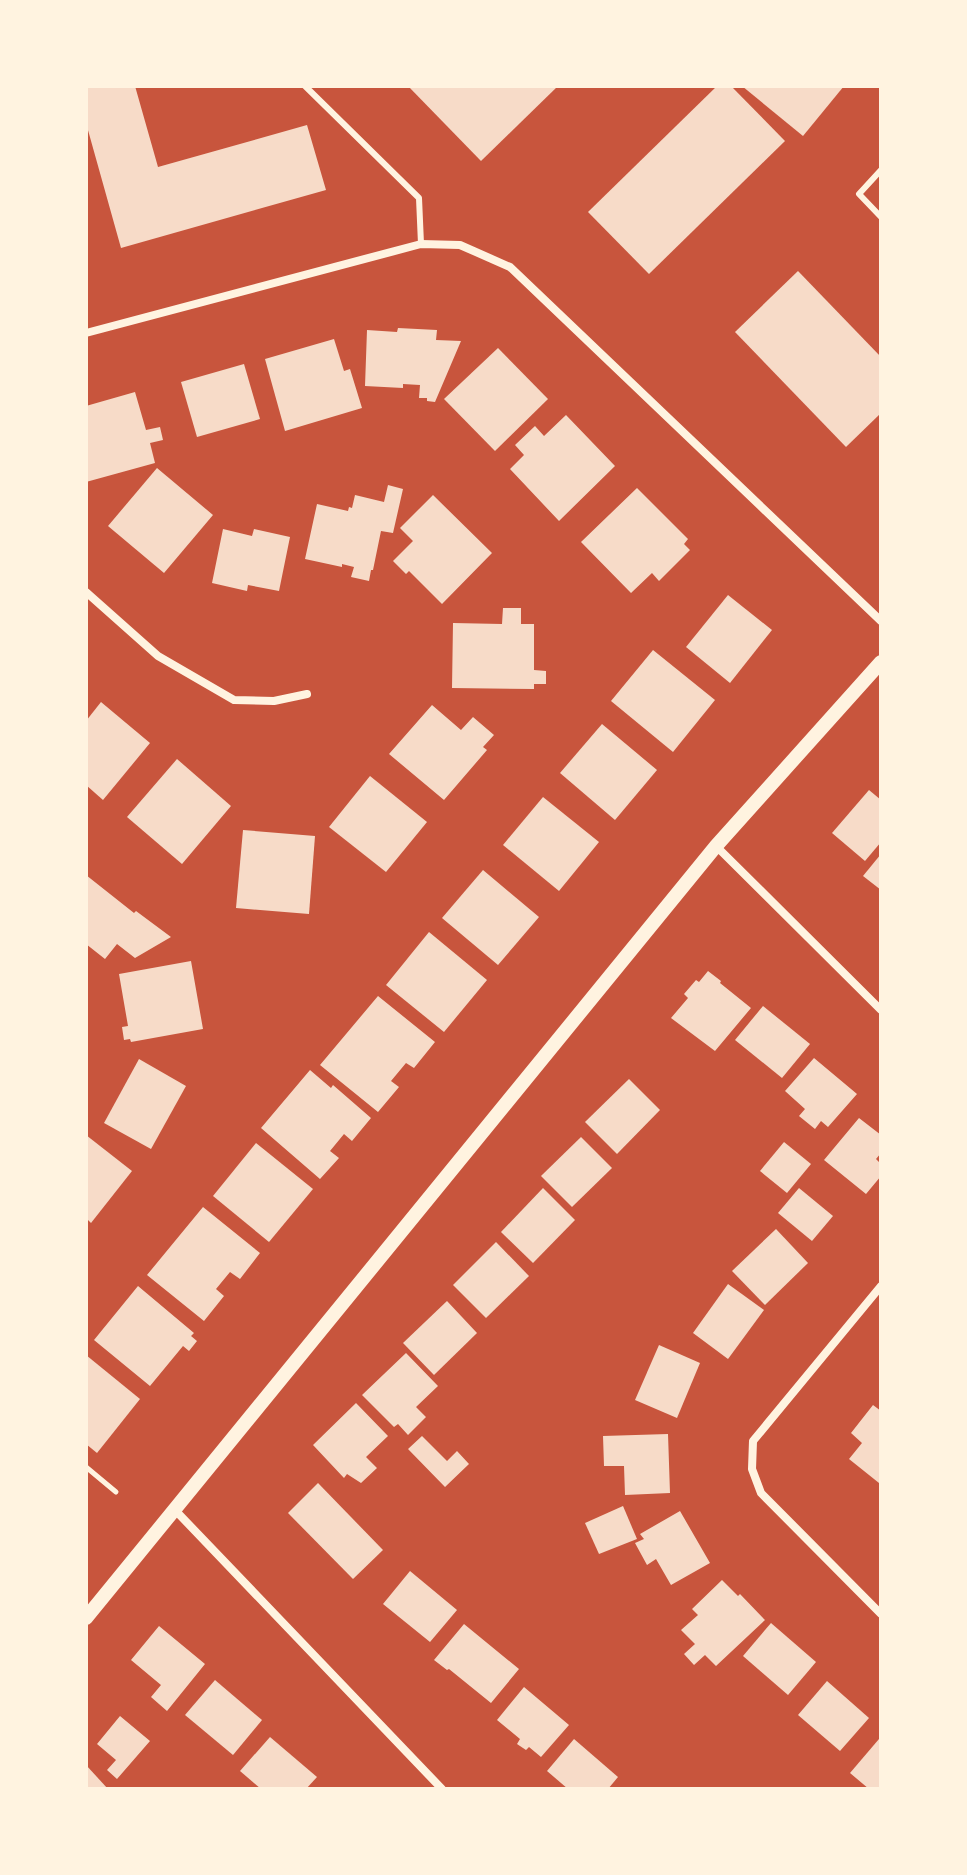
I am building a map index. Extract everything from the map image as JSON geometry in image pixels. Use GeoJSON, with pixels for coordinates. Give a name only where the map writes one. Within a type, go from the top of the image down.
{"type":"FeatureCollection","features":[{"type":"Feature","properties":{"kind":"street"},"geometry":{"type":"LineString","coordinates":[[86,333],[421,244],[460,245],[510,267],[881,621]]}},
{"type":"Feature","properties":{"kind":"street"},"geometry":{"type":"LineString","coordinates":[[86,592],[158,656],[234,700],[274,701],[307,694]]}},
{"type":"Feature","properties":{"kind":"street"},"geometry":{"type":"LineString","coordinates":[[86,1618],[716,846],[881,662]]}},
{"type":"Feature","properties":{"kind":"street"},"geometry":{"type":"LineString","coordinates":[[716,846],[881,1010]]}},
{"type":"Feature","properties":{"kind":"street"},"geometry":{"type":"LineString","coordinates":[[881,1286],[753,1441],[752,1469],[761,1493],[881,1614]]}},
{"type":"Feature","properties":{"kind":"street"},"geometry":{"type":"LineString","coordinates":[[175,1510],[442,1789]]}},
{"type":"Feature","properties":{"kind":"lane"},"geometry":{"type":"LineString","coordinates":[[305,86],[419,198],[421,244]]}},
{"type":"Feature","properties":{"kind":"lane"},"geometry":{"type":"LineString","coordinates":[[881,170],[859,194],[881,217]]}},
{"type":"Feature","properties":{"kind":"path"},"geometry":{"type":"LineString","coordinates":[[86,1467],[116,1492]]}},
{"type":"Feature","properties":{"kind":"building"},"geometry":{"type":"Polygon","coordinates":[[[86,86],[135,86],[158,167],[307,125],[326,190],[121,248],[86,123],[86,86]]]}},
{"type":"Feature","properties":{"kind":"building"},"geometry":{"type":"Polygon","coordinates":[[[408,86],[558,86],[481,161],[408,86]]]}},
{"type":"Feature","properties":{"kind":"building"},"geometry":{"type":"Polygon","coordinates":[[[717,86],[731,86],[785,141],[649,274],[588,212],[717,86]]]}},
{"type":"Feature","properties":{"kind":"building"},"geometry":{"type":"Polygon","coordinates":[[[742,86],[844,86],[803,136],[742,86]]]}},
{"type":"Feature","properties":{"kind":"building"},"geometry":{"type":"Polygon","coordinates":[[[798,271],[881,357],[881,413],[846,447],[735,332],[798,271]]]}},
{"type":"Feature","properties":{"kind":"building"},"geometry":{"type":"Polygon","coordinates":[[[398,328],[437,330],[436,340],[461,341],[435,402],[419,398],[420,385],[403,384],[403,388],[365,386],[367,330],[397,332],[398,328]]]}},
{"type":"Feature","properties":{"kind":"building"},"geometry":{"type":"Polygon","coordinates":[[[334,339],[344,371],[350,369],[362,408],[285,431],[265,359],[334,339]]]}},
{"type":"Feature","properties":{"kind":"building"},"geometry":{"type":"Polygon","coordinates":[[[498,348],[548,399],[495,451],[444,399],[498,348]]]}},
{"type":"Feature","properties":{"kind":"building"},"geometry":{"type":"Polygon","coordinates":[[[244,364],[260,419],[197,437],[181,382],[244,364]]]}},
{"type":"Feature","properties":{"kind":"building"},"geometry":{"type":"Polygon","coordinates":[[[135,392],[146,430],[160,427],[163,440],[150,443],[155,463],[86,482],[86,406],[135,392]]]}},
{"type":"Feature","properties":{"kind":"building"},"geometry":{"type":"Polygon","coordinates":[[[566,415],[615,466],[559,521],[510,469],[524,455],[515,445],[535,426],[544,436],[566,415]]]}},
{"type":"Feature","properties":{"kind":"building"},"geometry":{"type":"Polygon","coordinates":[[[157,468],[213,515],[164,573],[108,526],[157,468]]]}},
{"type":"Feature","properties":{"kind":"building"},"geometry":{"type":"Polygon","coordinates":[[[388,485],[403,489],[393,533],[381,531],[369,581],[351,577],[354,567],[305,559],[317,504],[348,511],[349,507],[352,508],[355,495],[384,502],[388,485]]]}},
{"type":"Feature","properties":{"kind":"building"},"geometry":{"type":"Polygon","coordinates":[[[637,488],[688,539],[684,544],[690,550],[659,581],[652,573],[631,593],[581,542],[637,488]]]}},
{"type":"Feature","properties":{"kind":"building"},"geometry":{"type":"Polygon","coordinates":[[[433,495],[492,553],[442,604],[409,571],[406,574],[393,561],[413,541],[400,528],[433,495]]]}},
{"type":"Feature","properties":{"kind":"building"},"geometry":{"type":"Polygon","coordinates":[[[223,529],[252,536],[254,529],[290,537],[279,591],[248,585],[247,591],[212,583],[223,529]]]}},
{"type":"Feature","properties":{"kind":"building"},"geometry":{"type":"Polygon","coordinates":[[[728,595],[772,630],[730,683],[686,647],[728,595]]]}},
{"type":"Feature","properties":{"kind":"building"},"geometry":{"type":"Polygon","coordinates":[[[503,608],[521,608],[521,624],[534,624],[534,670],[546,671],[546,684],[534,684],[534,689],[452,688],[453,623],[502,624],[503,608]]]}},
{"type":"Feature","properties":{"kind":"building"},"geometry":{"type":"Polygon","coordinates":[[[653,650],[715,700],[673,752],[611,701],[653,650]]]}},
{"type":"Feature","properties":{"kind":"building"},"geometry":{"type":"Polygon","coordinates":[[[101,702],[150,743],[103,800],[86,785],[86,721],[101,702]]]}},
{"type":"Feature","properties":{"kind":"building"},"geometry":{"type":"Polygon","coordinates":[[[432,705],[461,730],[473,717],[494,735],[483,747],[487,750],[444,800],[389,754],[432,705]]]}},
{"type":"Feature","properties":{"kind":"building"},"geometry":{"type":"Polygon","coordinates":[[[602,724],[657,770],[615,820],[560,773],[602,724]]]}},
{"type":"Feature","properties":{"kind":"building"},"geometry":{"type":"Polygon","coordinates":[[[177,759],[231,806],[182,864],[127,817],[177,759]]]}},
{"type":"Feature","properties":{"kind":"building"},"geometry":{"type":"Polygon","coordinates":[[[370,776],[427,822],[386,872],[329,827],[370,776]]]}},
{"type":"Feature","properties":{"kind":"building"},"geometry":{"type":"Polygon","coordinates":[[[869,790],[881,800],[881,842],[865,861],[832,833],[869,790]]]}},
{"type":"Feature","properties":{"kind":"building"},"geometry":{"type":"Polygon","coordinates":[[[543,797],[599,842],[559,891],[503,845],[543,797]]]}},
{"type":"Feature","properties":{"kind":"building"},"geometry":{"type":"Polygon","coordinates":[[[243,830],[315,836],[309,914],[236,908],[243,830]]]}},
{"type":"Feature","properties":{"kind":"building"},"geometry":{"type":"Polygon","coordinates":[[[881,854],[881,890],[863,876],[881,854]]]}},
{"type":"Feature","properties":{"kind":"building"},"geometry":{"type":"Polygon","coordinates":[[[483,870],[539,917],[498,965],[442,918],[483,870]]]}},
{"type":"Feature","properties":{"kind":"building"},"geometry":{"type":"Polygon","coordinates":[[[86,875],[134,913],[136,911],[171,937],[135,958],[117,944],[105,959],[86,944],[86,875]]]}},
{"type":"Feature","properties":{"kind":"building"},"geometry":{"type":"Polygon","coordinates":[[[429,932],[487,980],[444,1032],[386,985],[429,932]]]}},
{"type":"Feature","properties":{"kind":"building"},"geometry":{"type":"Polygon","coordinates":[[[191,961],[203,1029],[131,1042],[130,1039],[124,1040],[122,1027],[128,1026],[119,974],[191,961]]]}},
{"type":"Feature","properties":{"kind":"building"},"geometry":{"type":"Polygon","coordinates":[[[708,971],[751,1008],[715,1051],[671,1018],[688,998],[684,994],[708,971]]]}},
{"type":"Feature","properties":{"kind":"building"},"geometry":{"type":"Polygon","coordinates":[[[378,996],[435,1042],[414,1068],[406,1063],[391,1081],[399,1087],[378,1112],[320,1065],[378,996]]]}},
{"type":"Feature","properties":{"kind":"building"},"geometry":{"type":"Polygon","coordinates":[[[763,1006],[810,1044],[782,1078],[735,1040],[763,1006]]]}},
{"type":"Feature","properties":{"kind":"building"},"geometry":{"type":"Polygon","coordinates":[[[814,1058],[857,1094],[828,1127],[821,1121],[815,1129],[799,1116],[805,1109],[785,1091],[814,1058]]]}},
{"type":"Feature","properties":{"kind":"building"},"geometry":{"type":"Polygon","coordinates":[[[139,1059],[186,1086],[151,1149],[104,1123],[139,1059]]]}},
{"type":"Feature","properties":{"kind":"building"},"geometry":{"type":"Polygon","coordinates":[[[310,1070],[331,1088],[333,1085],[371,1118],[352,1141],[344,1134],[330,1151],[339,1158],[320,1179],[261,1128],[310,1070]]]}},
{"type":"Feature","properties":{"kind":"building"},"geometry":{"type":"Polygon","coordinates":[[[629,1079],[660,1110],[617,1154],[585,1122],[629,1079]]]}},
{"type":"Feature","properties":{"kind":"building"},"geometry":{"type":"Polygon","coordinates":[[[859,1118],[881,1135],[881,1153],[876,1159],[881,1164],[881,1176],[866,1194],[824,1160],[859,1118]]]}},
{"type":"Feature","properties":{"kind":"building"},"geometry":{"type":"Polygon","coordinates":[[[86,1135],[132,1171],[91,1223],[86,1218],[86,1135]]]}},
{"type":"Feature","properties":{"kind":"building"},"geometry":{"type":"Polygon","coordinates":[[[581,1137],[612,1168],[572,1207],[541,1176],[581,1137]]]}},
{"type":"Feature","properties":{"kind":"building"},"geometry":{"type":"Polygon","coordinates":[[[784,1142],[811,1164],[787,1193],[760,1171],[784,1142]]]}},
{"type":"Feature","properties":{"kind":"building"},"geometry":{"type":"Polygon","coordinates":[[[256,1143],[313,1189],[269,1242],[213,1196],[256,1143]]]}},
{"type":"Feature","properties":{"kind":"building"},"geometry":{"type":"Polygon","coordinates":[[[543,1188],[575,1220],[533,1263],[501,1232],[543,1188]]]}},
{"type":"Feature","properties":{"kind":"building"},"geometry":{"type":"Polygon","coordinates":[[[799,1188],[833,1216],[812,1241],[778,1213],[799,1188]]]}},
{"type":"Feature","properties":{"kind":"building"},"geometry":{"type":"Polygon","coordinates":[[[203,1207],[260,1253],[240,1279],[230,1272],[216,1289],[224,1296],[204,1321],[147,1275],[203,1207]]]}},
{"type":"Feature","properties":{"kind":"building"},"geometry":{"type":"Polygon","coordinates":[[[776,1229],[808,1263],[765,1305],[732,1271],[776,1229]]]}},
{"type":"Feature","properties":{"kind":"building"},"geometry":{"type":"Polygon","coordinates":[[[496,1242],[529,1276],[486,1318],[453,1285],[496,1242]]]}},
{"type":"Feature","properties":{"kind":"building"},"geometry":{"type":"Polygon","coordinates":[[[728,1284],[764,1310],[728,1359],[693,1333],[728,1284]]]}},
{"type":"Feature","properties":{"kind":"building"},"geometry":{"type":"Polygon","coordinates":[[[138,1286],[194,1333],[191,1336],[197,1341],[189,1351],[183,1346],[150,1386],[94,1340],[138,1286]]]}},
{"type":"Feature","properties":{"kind":"building"},"geometry":{"type":"Polygon","coordinates":[[[447,1301],[477,1333],[434,1375],[403,1343],[447,1301]]]}},
{"type":"Feature","properties":{"kind":"building"},"geometry":{"type":"Polygon","coordinates":[[[659,1345],[700,1363],[677,1418],[635,1400],[659,1345]]]}},
{"type":"Feature","properties":{"kind":"building"},"geometry":{"type":"Polygon","coordinates":[[[406,1353],[438,1386],[416,1407],[426,1417],[408,1435],[398,1424],[394,1427],[362,1395],[406,1353]]]}},
{"type":"Feature","properties":{"kind":"building"},"geometry":{"type":"Polygon","coordinates":[[[86,1355],[140,1399],[97,1453],[86,1444],[86,1355]]]}},
{"type":"Feature","properties":{"kind":"building"},"geometry":{"type":"Polygon","coordinates":[[[356,1403],[388,1436],[366,1457],[377,1468],[361,1483],[347,1474],[344,1478],[313,1445],[356,1403]]]}},
{"type":"Feature","properties":{"kind":"building"},"geometry":{"type":"Polygon","coordinates":[[[873,1405],[881,1411],[879,1483],[849,1459],[862,1443],[851,1433],[873,1405]]]}},
{"type":"Feature","properties":{"kind":"building"},"geometry":{"type":"Polygon","coordinates":[[[668,1434],[670,1493],[625,1495],[624,1466],[604,1466],[603,1436],[668,1434]]]}},
{"type":"Feature","properties":{"kind":"building"},"geometry":{"type":"Polygon","coordinates":[[[422,1436],[447,1461],[457,1451],[469,1464],[445,1487],[408,1449],[422,1436]]]}},
{"type":"Feature","properties":{"kind":"building"},"geometry":{"type":"Polygon","coordinates":[[[318,1483],[383,1550],[353,1579],[288,1513],[318,1483]]]}},
{"type":"Feature","properties":{"kind":"building"},"geometry":{"type":"Polygon","coordinates":[[[623,1506],[637,1539],[599,1554],[585,1523],[623,1506]]]}},
{"type":"Feature","properties":{"kind":"building"},"geometry":{"type":"Polygon","coordinates":[[[680,1511],[710,1563],[671,1585],[656,1559],[647,1565],[635,1543],[644,1539],[640,1534],[680,1511]]]}},
{"type":"Feature","properties":{"kind":"building"},"geometry":{"type":"Polygon","coordinates":[[[410,1571],[457,1610],[430,1642],[383,1604],[410,1571]]]}},
{"type":"Feature","properties":{"kind":"building"},"geometry":{"type":"Polygon","coordinates":[[[722,1580],[765,1620],[716,1666],[705,1655],[694,1665],[684,1654],[695,1644],[681,1630],[698,1615],[692,1609],[722,1580]]]}},
{"type":"Feature","properties":{"kind":"building"},"geometry":{"type":"Polygon","coordinates":[[[771,1623],[816,1662],[788,1695],[743,1656],[771,1623]]]}},
{"type":"Feature","properties":{"kind":"building"},"geometry":{"type":"Polygon","coordinates":[[[464,1624],[519,1669],[491,1703],[434,1660],[464,1624]]]}},
{"type":"Feature","properties":{"kind":"building"},"geometry":{"type":"Polygon","coordinates":[[[159,1626],[205,1664],[167,1711],[151,1697],[161,1685],[131,1660],[159,1626]]]}},
{"type":"Feature","properties":{"kind":"building"},"geometry":{"type":"Polygon","coordinates":[[[215,1680],[262,1720],[233,1755],[185,1715],[215,1680]]]}},
{"type":"Feature","properties":{"kind":"building"},"geometry":{"type":"Polygon","coordinates":[[[827,1681],[869,1718],[840,1751],[798,1715],[827,1681]]]}},
{"type":"Feature","properties":{"kind":"building"},"geometry":{"type":"Polygon","coordinates":[[[524,1687],[569,1725],[541,1757],[529,1747],[526,1750],[517,1744],[520,1739],[497,1720],[524,1687]]]}},
{"type":"Feature","properties":{"kind":"building"},"geometry":{"type":"Polygon","coordinates":[[[120,1716],[150,1741],[117,1779],[107,1770],[116,1760],[97,1744],[120,1716]]]}},
{"type":"Feature","properties":{"kind":"building"},"geometry":{"type":"Polygon","coordinates":[[[270,1737],[317,1777],[306,1789],[261,1789],[240,1771],[270,1737]]]}},
{"type":"Feature","properties":{"kind":"building"},"geometry":{"type":"Polygon","coordinates":[[[574,1739],[618,1777],[608,1789],[568,1789],[547,1771],[574,1739]]]}},
{"type":"Feature","properties":{"kind":"building"},"geometry":{"type":"Polygon","coordinates":[[[879,1739],[881,1789],[869,1789],[850,1773],[879,1739]]]}},
{"type":"Feature","properties":{"kind":"building"},"geometry":{"type":"Polygon","coordinates":[[[86,1765],[108,1789],[86,1789],[86,1765]]]}}]}
